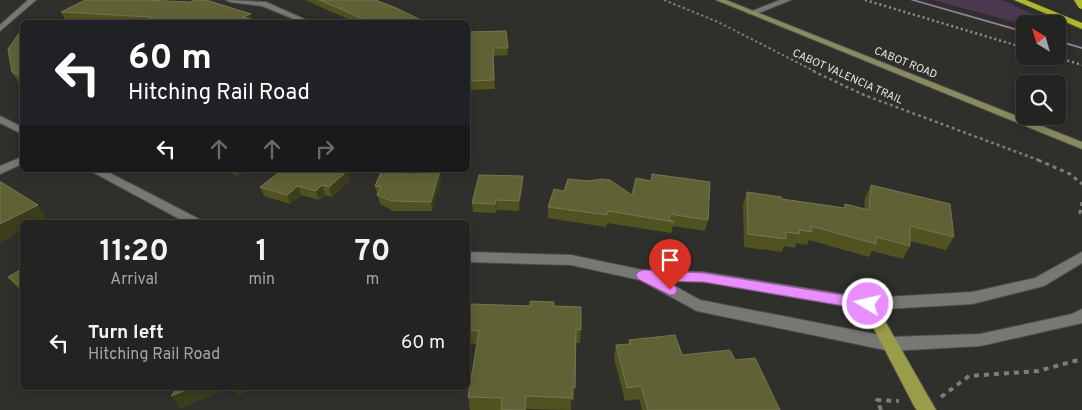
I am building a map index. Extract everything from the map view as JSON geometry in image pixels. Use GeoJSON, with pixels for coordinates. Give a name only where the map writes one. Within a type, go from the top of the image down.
{"type":"FeatureCollection","features":[{"type":"Feature","properties":{"kind":"highway"},"geometry":{"type":"LineString","coordinates":[[1018,0],[1082,26]]}},
{"type":"Feature","properties":{"kind":"highway"},"geometry":{"type":"LineString","coordinates":[[1078,0],[1082,6]]}},
{"type":"Feature","properties":{"kind":"main road","name":"CABOT ROAD"},"geometry":{"type":"LineString","coordinates":[[720,0],[1082,146]]}},
{"type":"Feature","properties":{"kind":"main road"},"geometry":{"type":"LineString","coordinates":[[868,304],[890,344],[932,405]]}},
{"type":"Feature","properties":{"kind":"street"},"geometry":{"type":"LineString","coordinates":[[0,29],[32,0]]}},
{"type":"Feature","properties":{"kind":"street"},"geometry":{"type":"LineString","coordinates":[[230,0],[263,4],[302,20]]}},
{"type":"Feature","properties":{"kind":"street"},"geometry":{"type":"LineString","coordinates":[[751,13],[788,0]]}},
{"type":"Feature","properties":{"kind":"street"},"geometry":{"type":"LineString","coordinates":[[0,119],[20,130]]}},
{"type":"Feature","properties":{"kind":"street"},"geometry":{"type":"LineString","coordinates":[[0,171],[20,161]]}},
{"type":"Feature","properties":{"kind":"street"},"geometry":{"type":"LineString","coordinates":[[99,172],[190,220]]}},
{"type":"Feature","properties":{"kind":"street"},"geometry":{"type":"LineString","coordinates":[[470,257],[571,260],[643,275],[704,278],[868,304],[972,298],[1039,282],[1082,257]]}},
{"type":"Feature","properties":{"kind":"street"},"geometry":{"type":"LineString","coordinates":[[643,275],[697,305],[890,344],[980,340],[1076,319],[1082,315]]}},
{"type":"Feature","properties":{"kind":"path","name":"CABOT VALENCIA TRAIL"},"geometry":{"type":"LineString","coordinates":[[664,0],[718,22],[784,57],[864,95],[1043,162],[1065,172],[1082,184]]}},
{"type":"Feature","properties":{"kind":"path"},"geometry":{"type":"LineString","coordinates":[[1082,202],[1080,213],[1082,214]]}},
{"type":"Feature","properties":{"kind":"path"},"geometry":{"type":"LineString","coordinates":[[932,405],[969,376],[1038,371],[1082,359]]}},
{"type":"Feature","properties":{"kind":"path"},"geometry":{"type":"LineString","coordinates":[[881,410],[877,400],[897,401]]}},
{"type":"Feature","properties":{"kind":"shaded area"},"geometry":{"type":"Polygon","coordinates":[[[933,0],[1002,0],[1035,15],[1016,15],[1016,23],[933,0]]]}},
{"type":"Feature","properties":{"kind":"building"},"geometry":{"type":"Polygon","coordinates":[[[85,0],[190,2],[206,0],[251,14],[243,17],[253,20],[146,20],[151,17],[61,12],[85,0]]]}},
{"type":"Feature","properties":{"kind":"building"},"geometry":{"type":"Polygon","coordinates":[[[319,0],[375,0],[421,20],[363,20],[319,0]]]}},
{"type":"Feature","properties":{"kind":"building"},"geometry":{"type":"Polygon","coordinates":[[[506,31],[508,48],[493,48],[494,80],[470,81],[470,32],[506,31]]]}},
{"type":"Feature","properties":{"kind":"building"},"geometry":{"type":"Polygon","coordinates":[[[20,32],[20,76],[12,72],[8,49],[20,32]]]}},
{"type":"Feature","properties":{"kind":"building"},"geometry":{"type":"Polygon","coordinates":[[[279,172],[346,172],[329,187],[322,185],[316,191],[298,186],[287,195],[260,187],[279,172]]]}},
{"type":"Feature","properties":{"kind":"building"},"geometry":{"type":"Polygon","coordinates":[[[381,172],[419,174],[423,172],[439,172],[431,202],[391,201],[377,195],[381,187],[375,186],[381,172]]]}},
{"type":"Feature","properties":{"kind":"building"},"geometry":{"type":"Polygon","coordinates":[[[652,174],[710,182],[708,220],[670,214],[669,219],[674,222],[608,211],[607,215],[548,207],[554,189],[564,191],[568,179],[588,181],[610,180],[632,195],[636,178],[651,181],[652,174]]]}},
{"type":"Feature","properties":{"kind":"building"},"geometry":{"type":"Polygon","coordinates":[[[479,175],[523,176],[519,201],[496,200],[495,204],[472,203],[479,175]]]}},
{"type":"Feature","properties":{"kind":"building"},"geometry":{"type":"Polygon","coordinates":[[[1,182],[38,205],[0,224],[1,182]]]}},
{"type":"Feature","properties":{"kind":"building"},"geometry":{"type":"Polygon","coordinates":[[[871,185],[950,204],[954,237],[910,226],[910,246],[876,237],[876,244],[811,226],[812,232],[799,230],[800,234],[786,232],[786,239],[748,234],[747,192],[845,208],[845,204],[869,210],[871,185]]]}},
{"type":"Feature","properties":{"kind":"building"},"geometry":{"type":"Polygon","coordinates":[[[20,270],[20,286],[8,277],[20,270]]]}},
{"type":"Feature","properties":{"kind":"building"},"geometry":{"type":"Polygon","coordinates":[[[530,301],[554,302],[554,306],[581,307],[581,330],[576,329],[575,388],[572,387],[572,398],[526,396],[525,410],[514,410],[501,409],[502,398],[468,397],[479,331],[470,330],[471,304],[530,306],[530,301]]]}},
{"type":"Feature","properties":{"kind":"building"},"geometry":{"type":"Polygon","coordinates":[[[675,335],[682,355],[730,350],[735,360],[755,358],[780,410],[648,410],[641,386],[627,388],[616,345],[630,344],[629,340],[675,335]]]}},
{"type":"Feature","properties":{"kind":"building"},"geometry":{"type":"Polygon","coordinates":[[[176,390],[186,390],[171,396],[176,390]]]}},
{"type":"Feature","properties":{"kind":"waterway"},"geometry":{"type":"LineString","coordinates":[[912,0],[1016,29]]}},
{"type":"Feature","properties":{"kind":"waterway"},"geometry":{"type":"LineString","coordinates":[[1066,43],[1082,48]]}},
{"type":"Feature","properties":{"kind":"railway"},"geometry":{"type":"LineString","coordinates":[[865,0],[1016,45]]}},
{"type":"Feature","properties":{"kind":"railway"},"geometry":{"type":"LineString","coordinates":[[1066,60],[1082,65]]}},
{"type":"Feature","properties":{"kind":"route"},"geometry":{"type":"LineString","coordinates":[[670,290],[643,275],[704,278],[868,304]]}}]}
